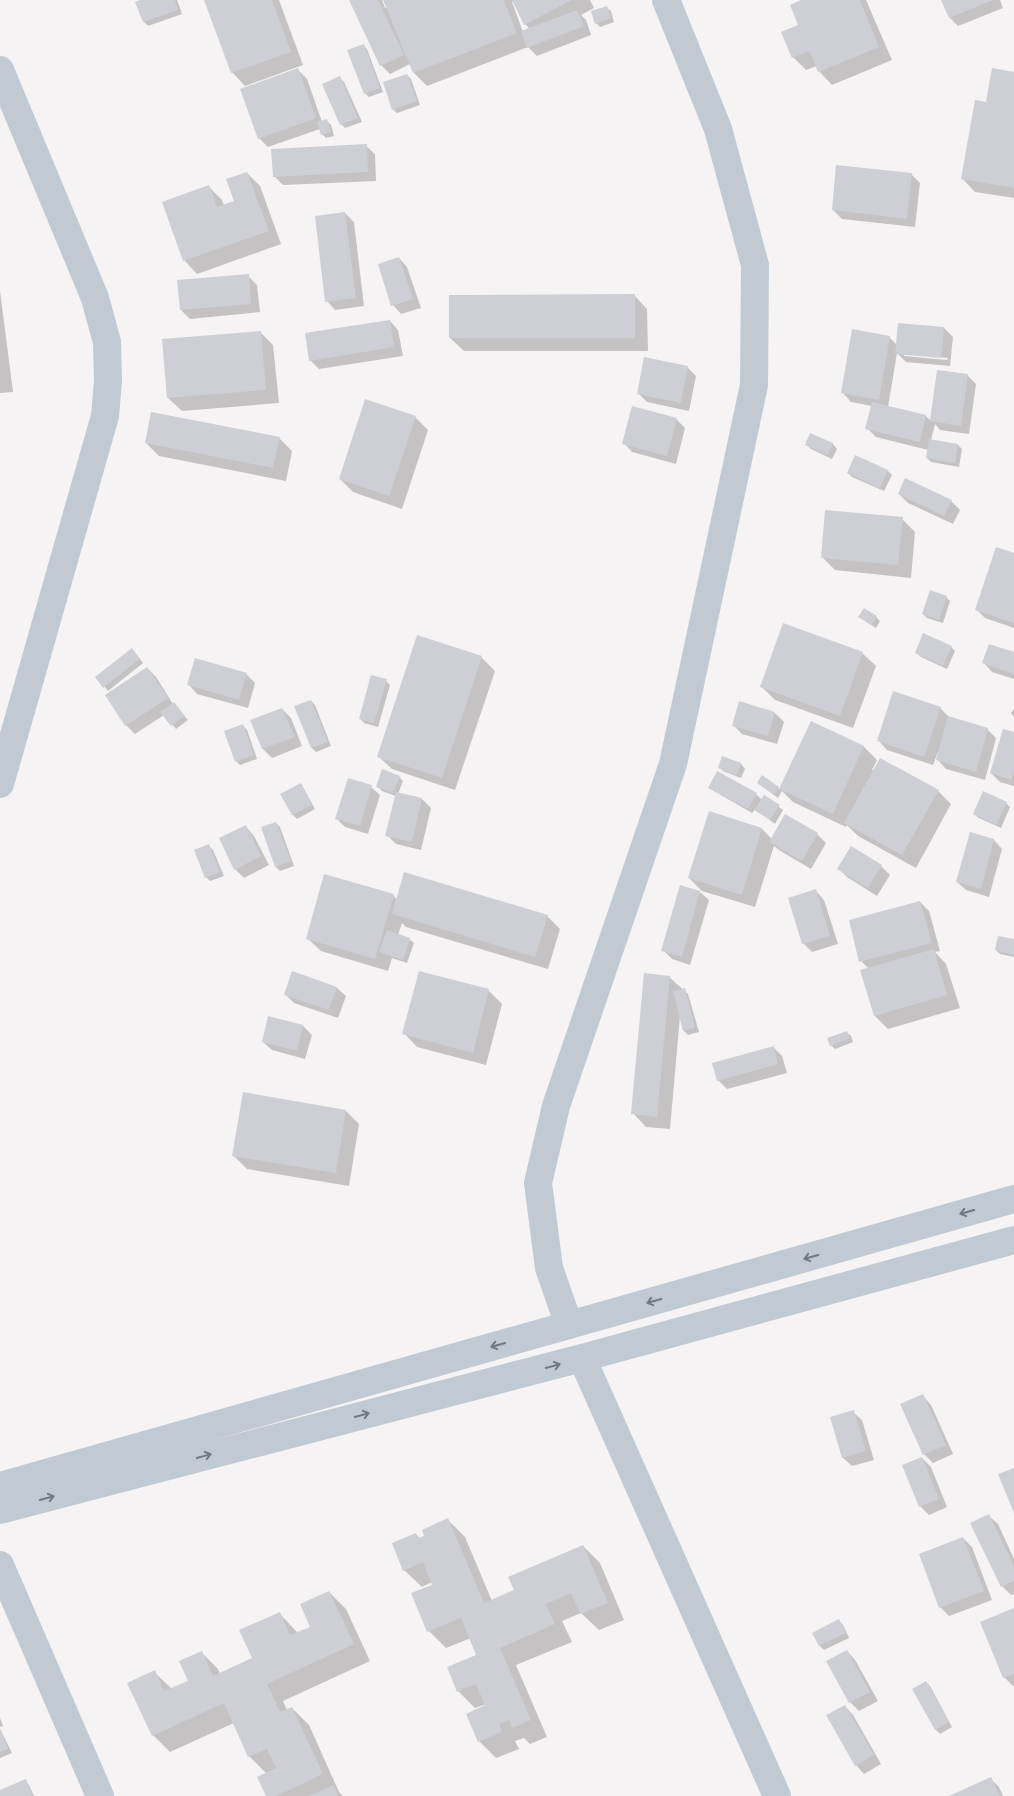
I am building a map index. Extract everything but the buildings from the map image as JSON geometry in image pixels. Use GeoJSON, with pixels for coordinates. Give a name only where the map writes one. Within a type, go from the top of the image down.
{"type":"FeatureCollection","features":[{"type":"Feature","properties":{"kind":"street"},"geometry":{"type":"LineString","coordinates":[[569,1325],[549,1268],[538,1183],[556,1106],[674,764],[754,385],[755,265],[718,129],[666,0]]}},
{"type":"Feature","properties":{"kind":"street"},"geometry":{"type":"LineString","coordinates":[[0,70],[95,298],[107,342],[108,381],[105,416],[0,784]]}},
{"type":"Feature","properties":{"kind":"street"},"geometry":{"type":"LineString","coordinates":[[0,1486],[1014,1199]]}},
{"type":"Feature","properties":{"kind":"street"},"geometry":{"type":"LineString","coordinates":[[0,1510],[582,1358],[1014,1240]]}},
{"type":"Feature","properties":{"kind":"street"},"geometry":{"type":"LineString","coordinates":[[582,1358],[776,1796]]}},
{"type":"Feature","properties":{"kind":"street"},"geometry":{"type":"LineString","coordinates":[[0,1565],[100,1796]]}}]}
